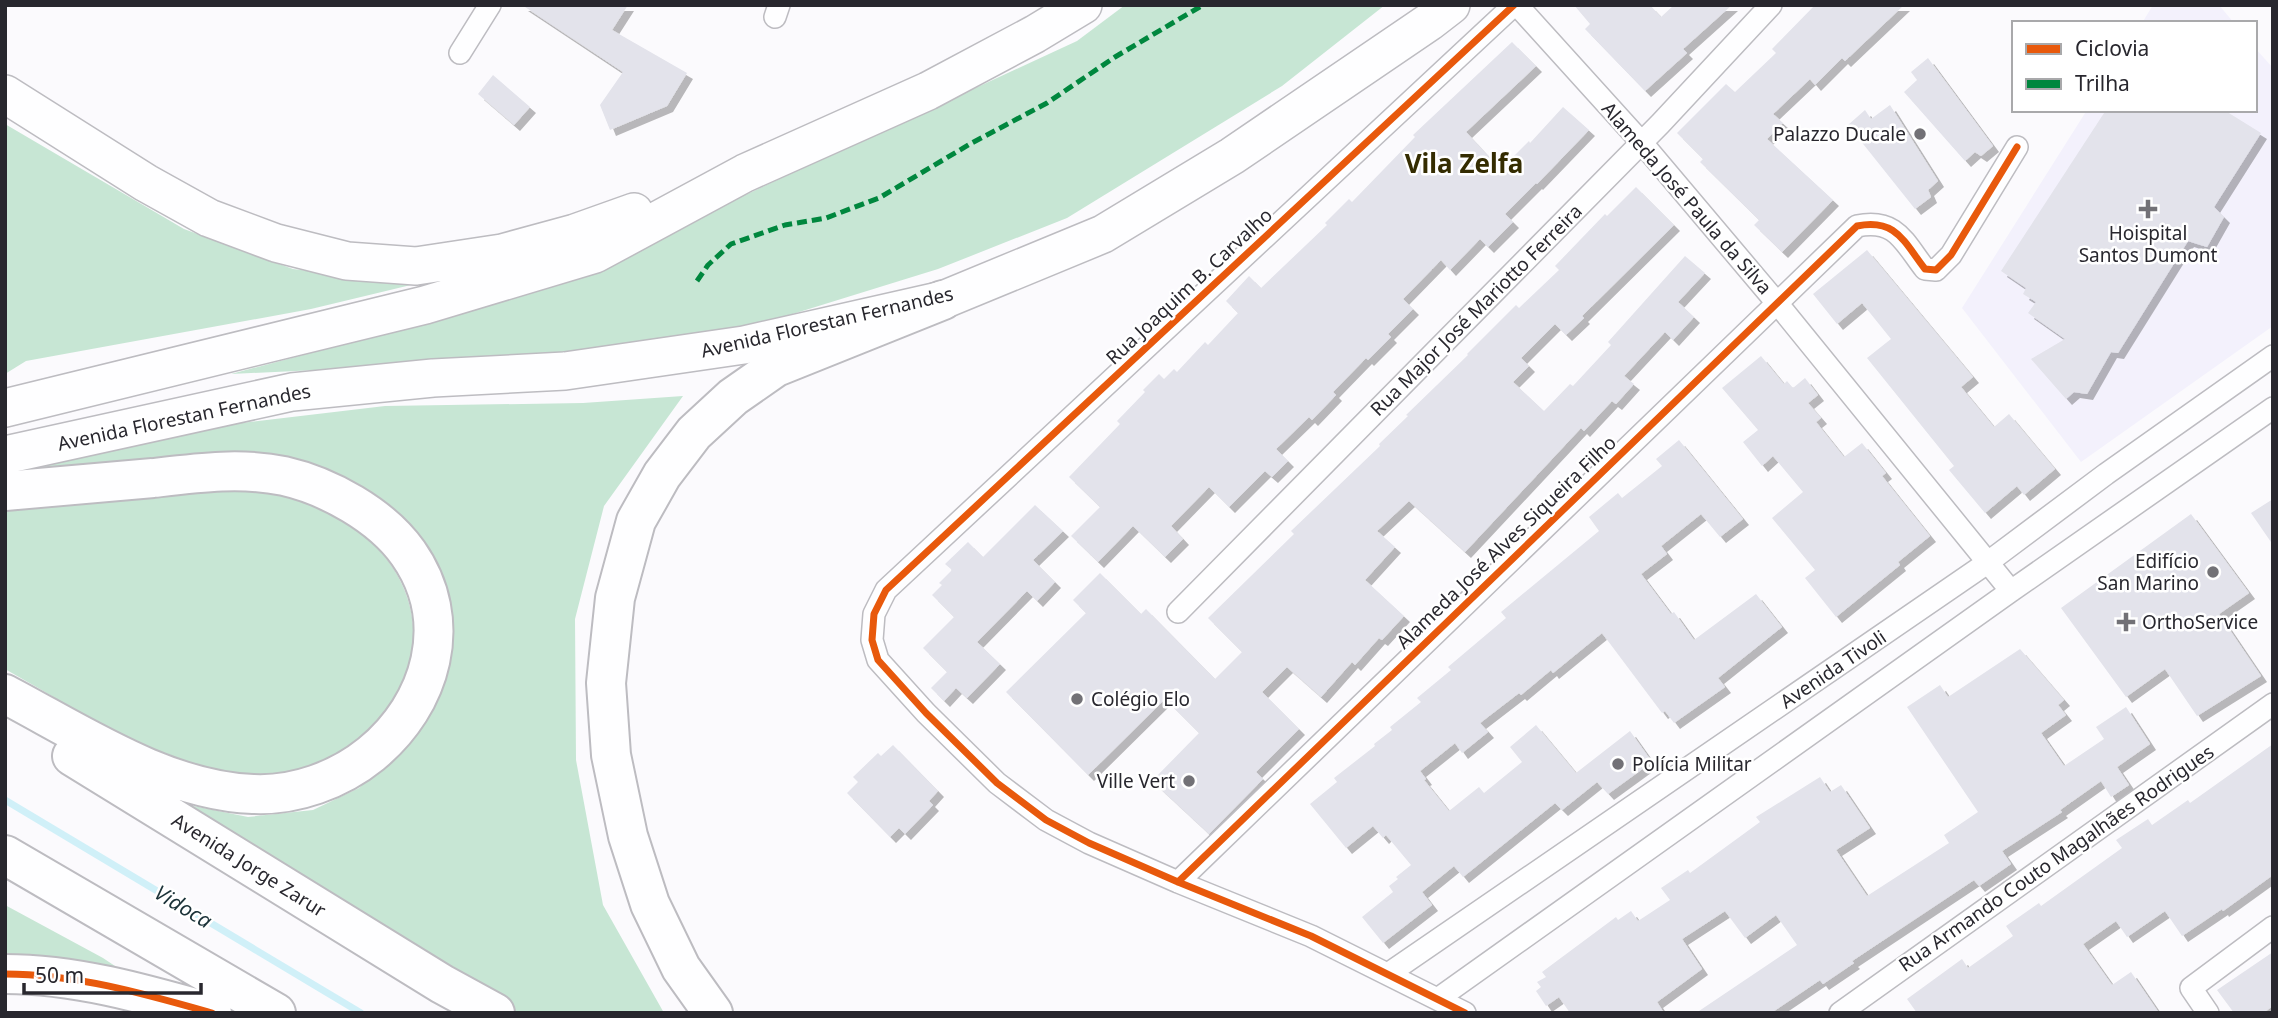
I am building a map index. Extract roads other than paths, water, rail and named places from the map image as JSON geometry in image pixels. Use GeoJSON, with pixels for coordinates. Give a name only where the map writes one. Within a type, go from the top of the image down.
{"type":"FeatureCollection","features":[{"type":"Feature","properties":{"kind":"highway"},"geometry":{"type":"LineString","coordinates":[[5,408],[425,305],[595,254],[745,173],[928,91],[1083,5]]}},
{"type":"Feature","properties":{"kind":"highway","name":"Avenida Florestan Fernandes"},"geometry":{"type":"LineString","coordinates":[[5,455],[292,392],[433,378],[579,369],[744,345],[943,300],[1102,234],[1232,156],[1429,23],[1451,5]]}},
{"type":"Feature","properties":{"kind":"highway"},"geometry":{"type":"LineString","coordinates":[[5,94],[146,183],[209,218],[276,243],[347,261],[416,266],[502,253],[575,233],[745,173]]}},
{"type":"Feature","properties":{"kind":"highway"},"geometry":{"type":"LineString","coordinates":[[713,1013],[681,968],[650,904],[628,836],[611,755],[606,683],[615,598],[636,521],[662,475],[694,433],[733,397],[776,367],[943,300]]}},
{"type":"Feature","properties":{"kind":"highway"},"geometry":{"type":"LineString","coordinates":[[5,491],[249,471],[320,487],[352,504],[381,525],[407,551],[419,570],[427,591],[434,636],[432,658],[417,701],[382,745],[360,763],[335,777],[281,792],[253,794],[210,788],[168,776],[5,694]]}},
{"type":"Feature","properties":{"kind":"highway","name":"Avenida Jorge Zarur"},"geometry":{"type":"LineString","coordinates":[[5,714],[442,984],[495,1013]]}},
{"type":"Feature","properties":{"kind":"highway"},"geometry":{"type":"LineString","coordinates":[[5,855],[276,1013]]}},
{"type":"Feature","properties":{"kind":"highway"},"geometry":{"type":"LineString","coordinates":[[5,974],[125,988],[212,1013]]}},
{"type":"Feature","properties":{"kind":"street"},"geometry":{"type":"LineString","coordinates":[[460,53],[490,5]]}},
{"type":"Feature","properties":{"kind":"street","name":"Alameda José Paula da Silva"},"geometry":{"type":"LineString","coordinates":[[1515,5],[1642,143],[1777,303],[2011,591]]}},
{"type":"Feature","properties":{"kind":"street","name":"Rua Joaquim B. Carvalho"},"geometry":{"type":"LineString","coordinates":[[1178,882],[1089,843],[1046,820],[997,783],[926,713],[878,660],[872,640],[874,614],[886,590],[1515,5]]}},
{"type":"Feature","properties":{"kind":"street","name":"Rua Major José Mariotto Ferreira"},"geometry":{"type":"LineString","coordinates":[[1178,612],[1642,143],[1771,5]]}},
{"type":"Feature","properties":{"kind":"street","name":"Alameda José Alves Siqueira Filho"},"geometry":{"type":"LineString","coordinates":[[1178,882],[1857,226],[1873,223],[1885,225],[1897,233],[1925,269],[1936,270],[1951,255],[2017,147]]}},
{"type":"Feature","properties":{"kind":"street","name":"Avenida Tivoli"},"geometry":{"type":"LineString","coordinates":[[1388,974],[1987,563],[2106,474],[2273,356]]}},
{"type":"Feature","properties":{"kind":"street","name":"Avenida Tivoli"},"geometry":{"type":"LineString","coordinates":[[1439,998],[2273,408]]}},
{"type":"Feature","properties":{"kind":"street","name":"Rua Armando Couto Magalhães Rodrigues"},"geometry":{"type":"LineString","coordinates":[[1840,1013],[2273,704]]}},
{"type":"Feature","properties":{"kind":"street"},"geometry":{"type":"LineString","coordinates":[[1178,882],[1311,936],[1465,1013]]}},
{"type":"Feature","properties":{"kind":"street"},"geometry":{"type":"LineString","coordinates":[[2208,1013],[2191,988],[2273,927]]}},
{"type":"Feature","properties":{"kind":"waterway","name":"Vidoca"},"geometry":{"type":"LineString","coordinates":[[5,800],[361,1013]]}},
{"type":"Feature","properties":{"kind":"place","name":"Palazzo Ducale"},"geometry":{"type":"Point","coordinates":[1920,134]}},
{"type":"Feature","properties":{"kind":"place","name":"Hoispital Santos Dumont"},"geometry":{"type":"Point","coordinates":[2148,209]}},
{"type":"Feature","properties":{"kind":"place","name":"Edifício San Marino"},"geometry":{"type":"Point","coordinates":[2213,572]}},
{"type":"Feature","properties":{"kind":"place","name":"OrthoService"},"geometry":{"type":"Point","coordinates":[2126,622]}},
{"type":"Feature","properties":{"kind":"place","name":"Colégio Elo"},"geometry":{"type":"Point","coordinates":[1077,699]}},
{"type":"Feature","properties":{"kind":"place","name":"Polícia Militar"},"geometry":{"type":"Point","coordinates":[1618,764]}},
{"type":"Feature","properties":{"kind":"place","name":"Ville Vert"},"geometry":{"type":"Point","coordinates":[1189,781]}},
{"type":"Feature","properties":{"kind":"district","name":"Vila Zelfa"},"geometry":{"type":"Point","coordinates":[1464,164]}}]}
